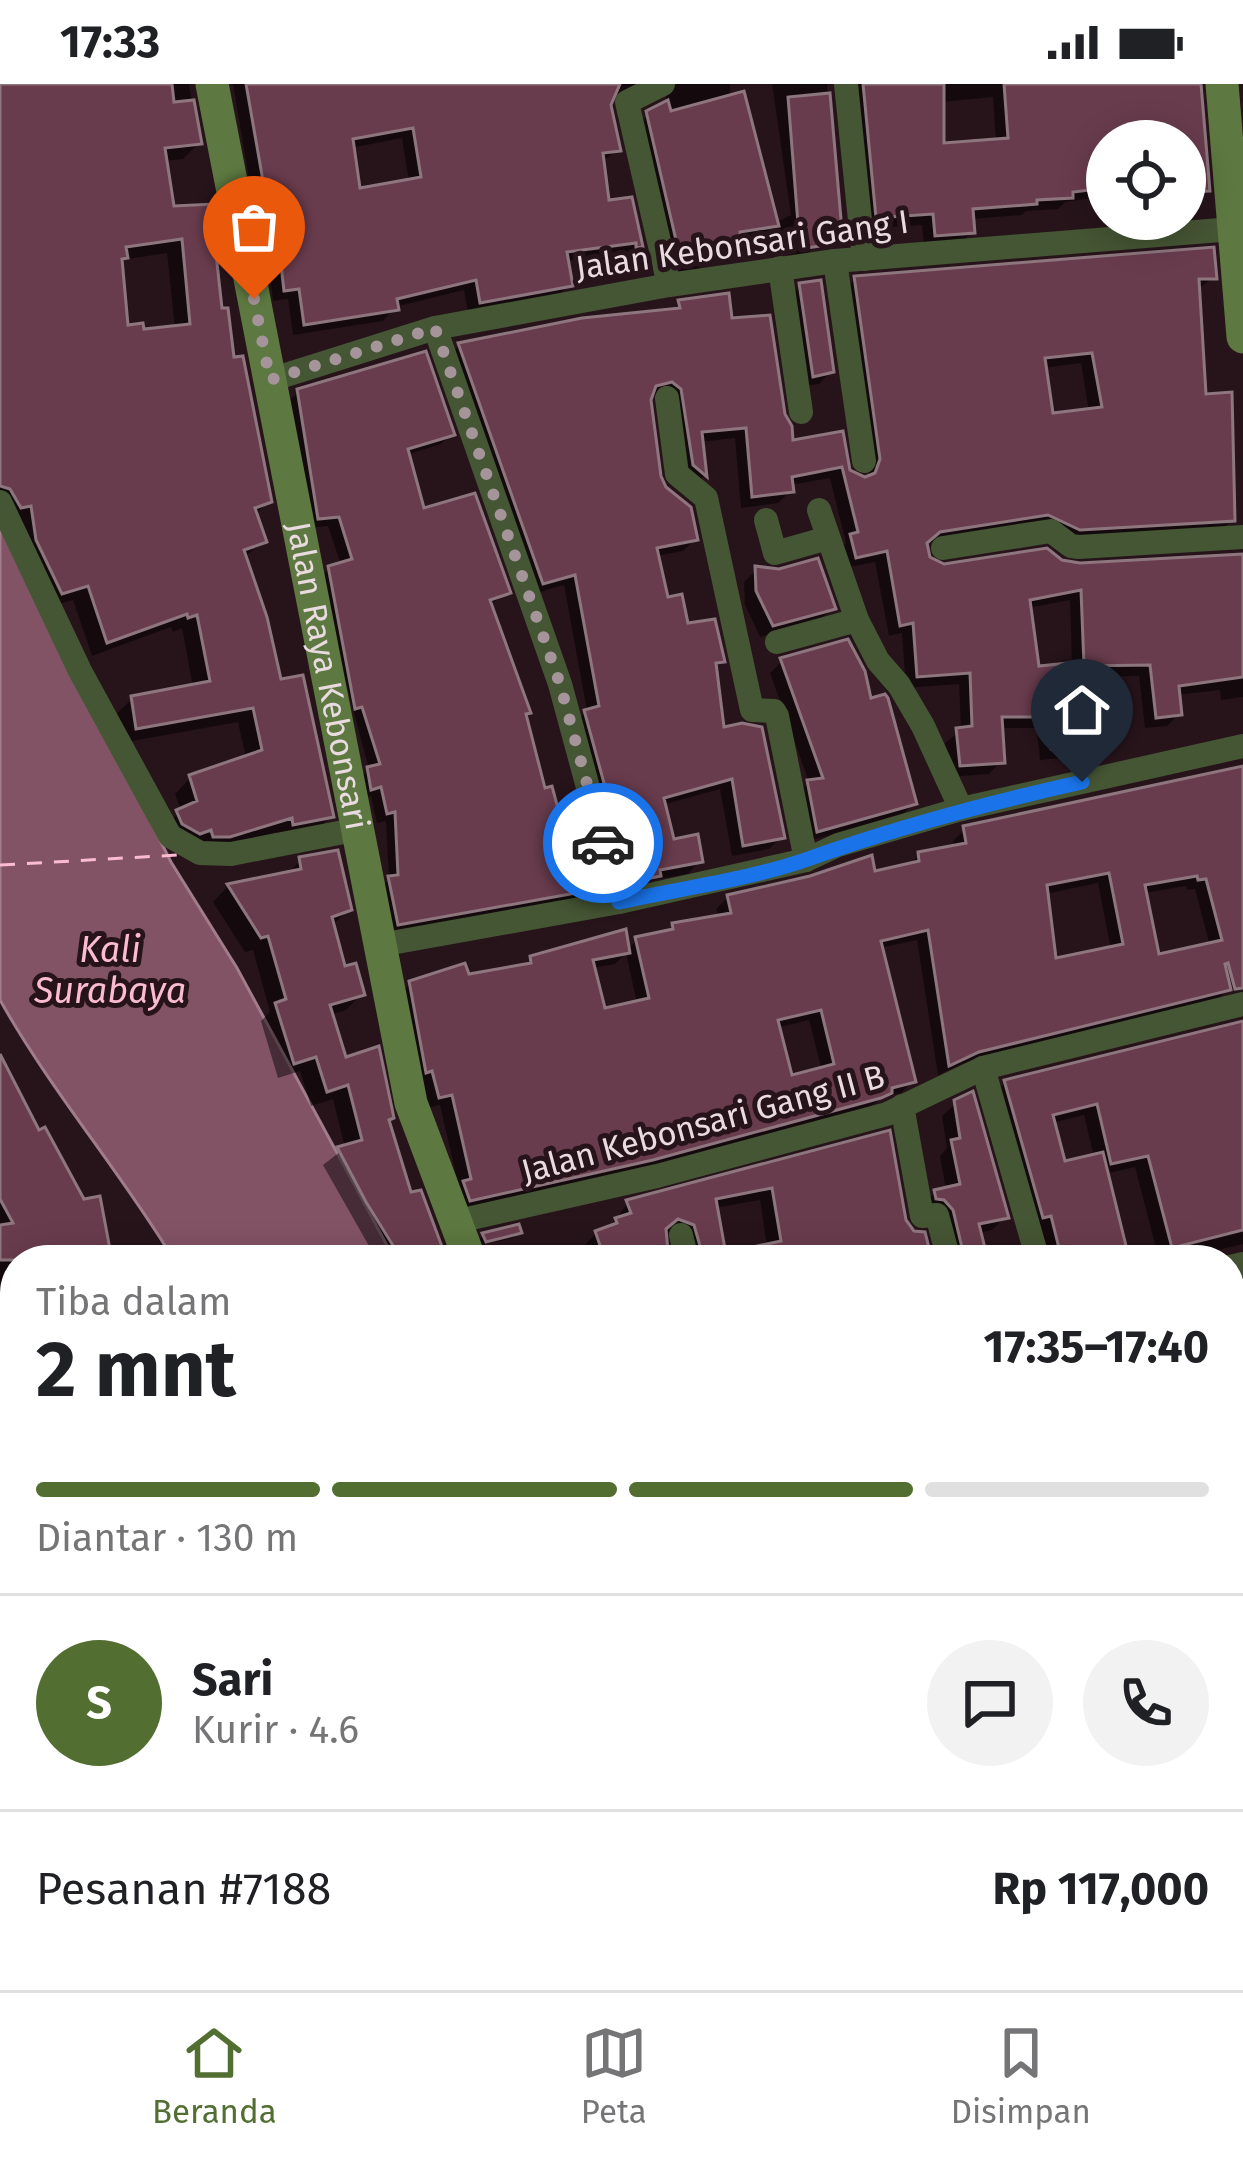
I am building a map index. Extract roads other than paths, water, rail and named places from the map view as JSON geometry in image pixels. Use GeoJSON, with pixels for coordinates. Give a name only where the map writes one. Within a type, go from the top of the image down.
{"type":"FeatureCollection","features":[{"type":"Feature","properties":{"kind":"main road","name":"Jalan Raya Kebonsari"},"geometry":{"type":"LineString","coordinates":[[212,84],[412,1103],[464,1245]]}},
{"type":"Feature","properties":{"kind":"main road"},"geometry":{"type":"LineString","coordinates":[[1229,87],[1233,229],[1243,337]]}},
{"type":"Feature","properties":{"kind":"street"},"geometry":{"type":"LineString","coordinates":[[663,84],[627,102],[669,285]]}},
{"type":"Feature","properties":{"kind":"street"},"geometry":{"type":"LineString","coordinates":[[846,84],[864,259]]}},
{"type":"Feature","properties":{"kind":"street","name":"Jalan Kebonsari Gang I"},"geometry":{"type":"LineString","coordinates":[[270,380],[435,328],[669,285],[835,261],[1233,229]]}},
{"type":"Feature","properties":{"kind":"street"},"geometry":{"type":"LineString","coordinates":[[835,261],[864,461]]}},
{"type":"Feature","properties":{"kind":"street"},"geometry":{"type":"LineString","coordinates":[[780,268],[801,412]]}},
{"type":"Feature","properties":{"kind":"street"},"geometry":{"type":"LineString","coordinates":[[435,328],[560,684],[619,902]]}},
{"type":"Feature","properties":{"kind":"street"},"geometry":{"type":"LineString","coordinates":[[668,398],[677,474],[706,498],[752,710],[774,711],[777,716],[806,860]]}},
{"type":"Feature","properties":{"kind":"street"},"geometry":{"type":"LineString","coordinates":[[0,502],[80,671],[170,836],[200,853],[231,854],[359,829]]}},
{"type":"Feature","properties":{"kind":"street"},"geometry":{"type":"LineString","coordinates":[[819,510],[835,538],[856,620],[923,726],[961,809]]}},
{"type":"Feature","properties":{"kind":"street"},"geometry":{"type":"LineString","coordinates":[[766,520],[775,553],[835,538]]}},
{"type":"Feature","properties":{"kind":"street"},"geometry":{"type":"LineString","coordinates":[[944,548],[1051,531],[1078,547],[1243,537]]}},
{"type":"Feature","properties":{"kind":"street"},"geometry":{"type":"LineString","coordinates":[[777,642],[856,620]]}},
{"type":"Feature","properties":{"kind":"street"},"geometry":{"type":"LineString","coordinates":[[380,945],[619,902],[806,860],[838,845],[961,809],[1243,746]]}},
{"type":"Feature","properties":{"kind":"street","name":"Jalan Kebonsari Gang II B"},"geometry":{"type":"LineString","coordinates":[[454,1222],[657,1176],[887,1114],[982,1068],[1243,1004]]}},
{"type":"Feature","properties":{"kind":"street"},"geometry":{"type":"LineString","coordinates":[[982,1068],[1034,1245]]}},
{"type":"Feature","properties":{"kind":"street"},"geometry":{"type":"LineString","coordinates":[[902,1106],[922,1216],[937,1215],[945,1245]]}},
{"type":"Feature","properties":{"kind":"water","name":"Kali Surabaya"},"geometry":{"type":"Polygon","coordinates":[[[0,523],[171,862],[237,968],[387,1245],[164,1245],[0,1000],[0,523]]]}}]}
